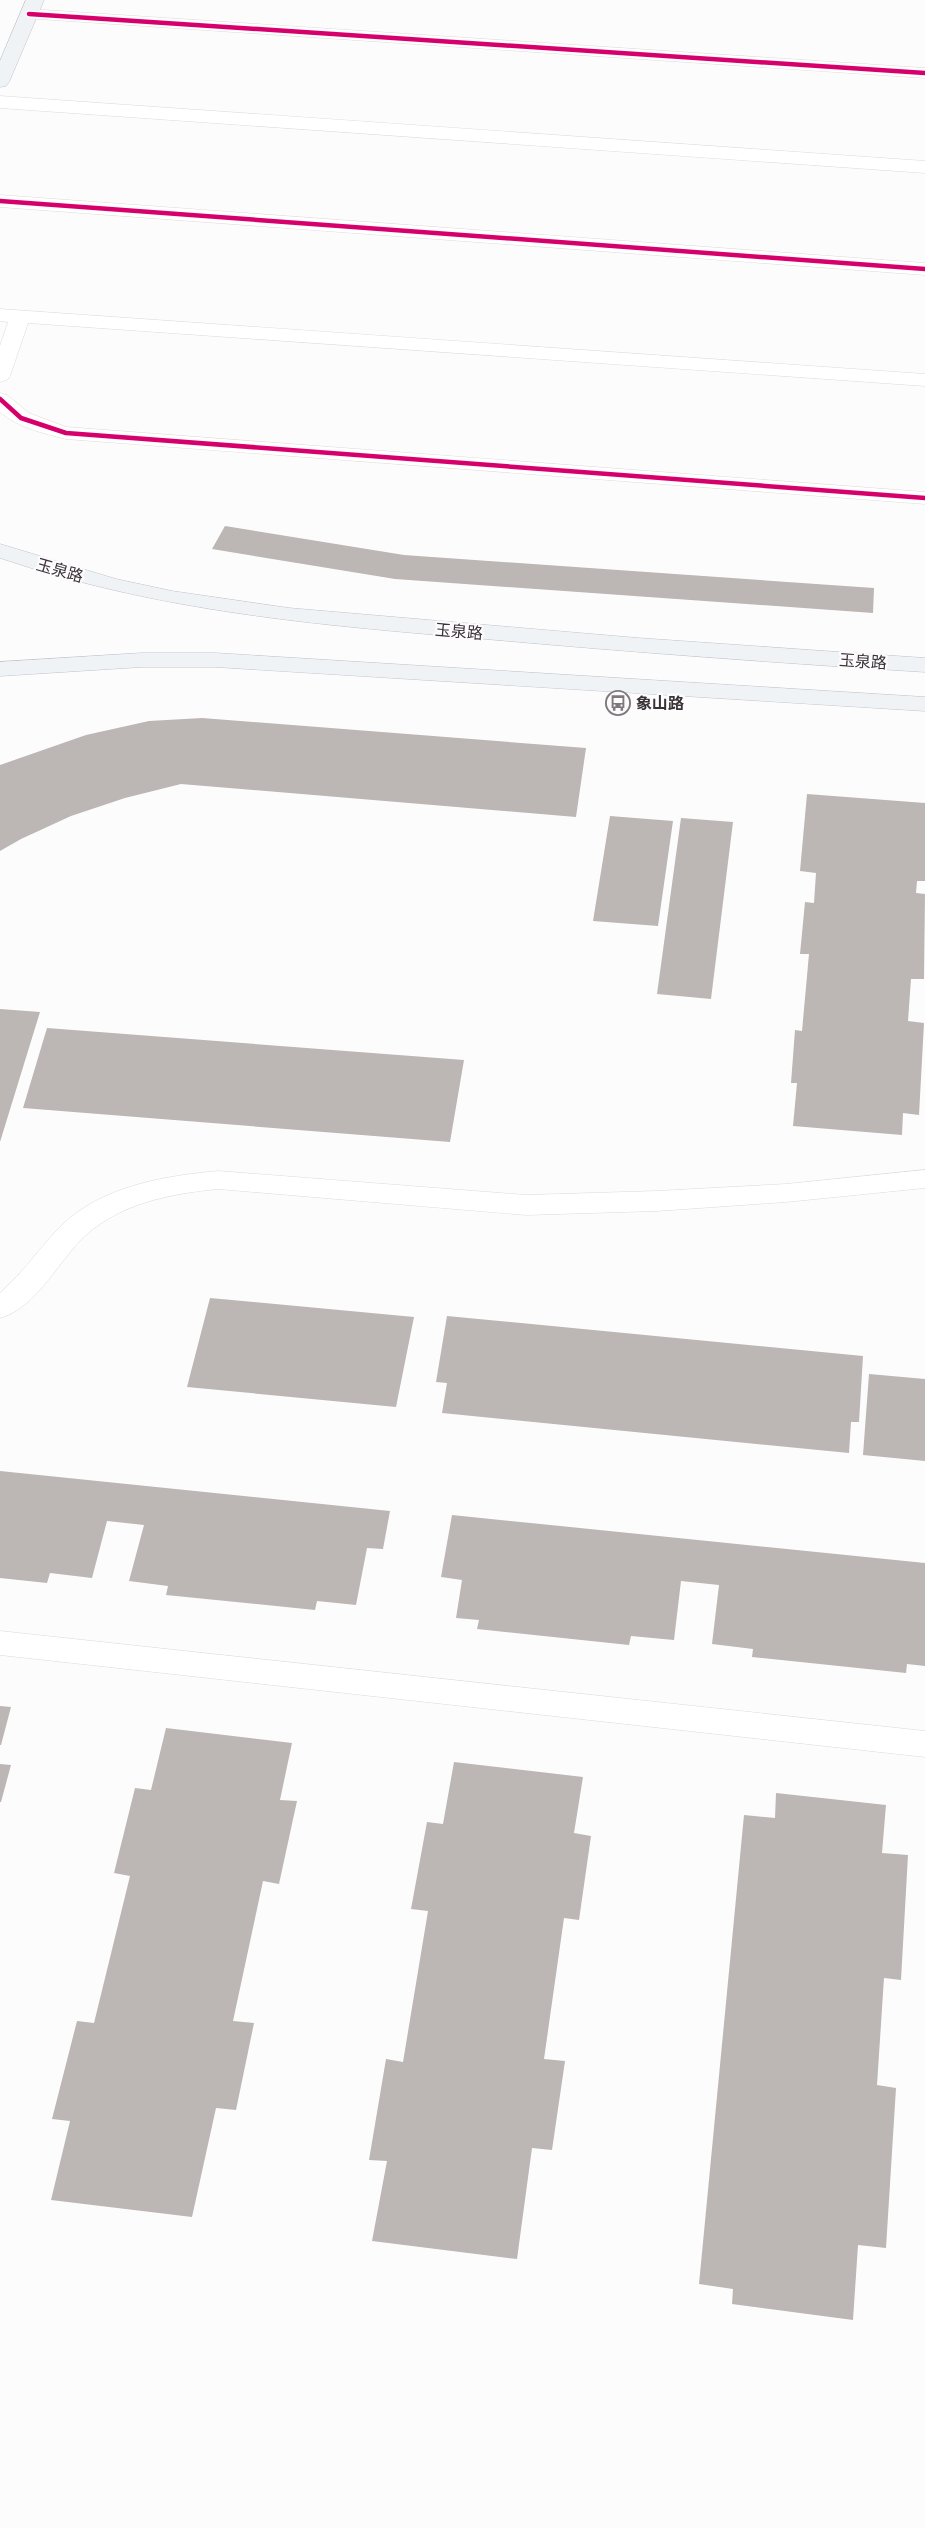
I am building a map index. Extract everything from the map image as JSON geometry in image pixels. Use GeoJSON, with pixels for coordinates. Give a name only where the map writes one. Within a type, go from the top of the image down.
{"type":"FeatureCollection","features":[{"type":"Feature","properties":{"kind":"main road"},"geometry":{"type":"LineString","coordinates":[[0,82],[32,7]]}},
{"type":"Feature","properties":{"kind":"main road","name":"玉泉路"},"geometry":{"type":"LineString","coordinates":[[0,551],[68,573],[130,589],[196,602],[302,618],[707,651],[925,665]]}},
{"type":"Feature","properties":{"kind":"main road"},"geometry":{"type":"LineString","coordinates":[[0,669],[133,660],[216,660],[925,704]]}},
{"type":"Feature","properties":{"kind":"street"},"geometry":{"type":"LineString","coordinates":[[32,7],[925,73]]}},
{"type":"Feature","properties":{"kind":"street"},"geometry":{"type":"LineString","coordinates":[[0,102],[925,166]]}},
{"type":"Feature","properties":{"kind":"street"},"geometry":{"type":"LineString","coordinates":[[0,201],[925,269]]}},
{"type":"Feature","properties":{"kind":"street"},"geometry":{"type":"LineString","coordinates":[[0,376],[10,316],[925,380]]}},
{"type":"Feature","properties":{"kind":"street"},"geometry":{"type":"LineString","coordinates":[[0,399],[20,418],[41,427],[66,433],[925,498]]}},
{"type":"Feature","properties":{"kind":"street"},"geometry":{"type":"LineString","coordinates":[[0,1308],[44,1267],[59,1245],[78,1226],[103,1209],[139,1193],[178,1183],[218,1180],[526,1205],[697,1199],[786,1193],[925,1179]]}},
{"type":"Feature","properties":{"kind":"street"},"geometry":{"type":"LineString","coordinates":[[0,1643],[925,1744]]}},
{"type":"Feature","properties":{"kind":"building"},"geometry":{"type":"Polygon","coordinates":[[[225,526],[404,555],[874,588],[873,613],[395,579],[212,549],[225,526]]]}},
{"type":"Feature","properties":{"kind":"building"},"geometry":{"type":"Polygon","coordinates":[[[202,718],[586,748],[576,817],[181,784],[125,798],[71,816],[0,851],[0,765],[86,735],[149,721],[202,718]]]}},
{"type":"Feature","properties":{"kind":"building"},"geometry":{"type":"Polygon","coordinates":[[[807,794],[925,803],[925,881],[917,881],[916,893],[925,894],[924,979],[911,979],[908,1021],[924,1023],[919,1115],[903,1113],[902,1135],[793,1126],[797,1083],[791,1083],[795,1030],[802,1031],[809,954],[800,954],[805,902],[814,903],[816,873],[800,871],[807,794]]]}},
{"type":"Feature","properties":{"kind":"building"},"geometry":{"type":"Polygon","coordinates":[[[610,816],[673,821],[658,926],[593,921],[610,816]]]}},
{"type":"Feature","properties":{"kind":"building"},"geometry":{"type":"Polygon","coordinates":[[[681,818],[733,822],[711,999],[657,994],[681,818]]]}},
{"type":"Feature","properties":{"kind":"building"},"geometry":{"type":"Polygon","coordinates":[[[0,1009],[40,1012],[0,1142],[0,1009]]]}},
{"type":"Feature","properties":{"kind":"building"},"geometry":{"type":"Polygon","coordinates":[[[47,1028],[464,1060],[450,1142],[23,1108],[47,1028]]]}},
{"type":"Feature","properties":{"kind":"building"},"geometry":{"type":"Polygon","coordinates":[[[210,1298],[414,1317],[396,1407],[187,1387],[210,1298]]]}},
{"type":"Feature","properties":{"kind":"building"},"geometry":{"type":"Polygon","coordinates":[[[447,1316],[863,1356],[859,1422],[851,1422],[849,1453],[442,1413],[447,1383],[436,1382],[447,1316]]]}},
{"type":"Feature","properties":{"kind":"building"},"geometry":{"type":"Polygon","coordinates":[[[869,1374],[925,1379],[925,1461],[863,1455],[869,1374]]]}},
{"type":"Feature","properties":{"kind":"building"},"geometry":{"type":"Polygon","coordinates":[[[0,1471],[390,1511],[383,1549],[367,1548],[356,1605],[317,1601],[315,1610],[166,1595],[168,1586],[129,1581],[144,1525],[107,1521],[92,1578],[50,1573],[47,1583],[0,1578],[0,1471]]]}},
{"type":"Feature","properties":{"kind":"building"},"geometry":{"type":"Polygon","coordinates":[[[452,1515],[925,1563],[925,1666],[907,1664],[906,1673],[752,1657],[753,1649],[712,1644],[719,1585],[681,1581],[674,1640],[631,1636],[629,1645],[477,1629],[479,1620],[456,1618],[462,1580],[441,1577],[452,1515]]]}},
{"type":"Feature","properties":{"kind":"building"},"geometry":{"type":"Polygon","coordinates":[[[0,1706],[11,1707],[1,1745],[0,1745],[0,1706]]]}},
{"type":"Feature","properties":{"kind":"building"},"geometry":{"type":"Polygon","coordinates":[[[166,1728],[292,1743],[280,1800],[297,1801],[279,1884],[263,1881],[233,2021],[254,2023],[236,2110],[216,2108],[192,2217],[51,2200],[70,2121],[52,2119],[77,2021],[94,2023],[130,1876],[114,1873],[135,1788],[151,1790],[166,1728]]]}},
{"type":"Feature","properties":{"kind":"building"},"geometry":{"type":"Polygon","coordinates":[[[454,1762],[583,1777],[574,1833],[591,1836],[579,1920],[564,1918],[544,2059],[565,2061],[552,2150],[532,2148],[517,2259],[372,2241],[387,2161],[369,2160],[386,2059],[403,2062],[428,1911],[411,1909],[427,1822],[443,1824],[454,1762]]]}},
{"type":"Feature","properties":{"kind":"building"},"geometry":{"type":"Polygon","coordinates":[[[0,1764],[11,1765],[1,1802],[0,1802],[0,1764]]]}},
{"type":"Feature","properties":{"kind":"building"},"geometry":{"type":"Polygon","coordinates":[[[776,1793],[886,1805],[882,1853],[908,1855],[901,1980],[884,1978],[877,2085],[896,2088],[886,2248],[858,2245],[853,2320],[732,2304],[733,2289],[699,2284],[744,1815],[775,1818],[776,1793]]]}},
{"type":"Feature","properties":{"kind":"cycle path"},"geometry":{"type":"LineString","coordinates":[[29,14],[925,73]]}},
{"type":"Feature","properties":{"kind":"cycle path"},"geometry":{"type":"LineString","coordinates":[[0,201],[925,269]]}},
{"type":"Feature","properties":{"kind":"cycle path"},"geometry":{"type":"LineString","coordinates":[[0,399],[6,407],[21,418],[66,433],[925,498]]}},
{"type":"Feature","properties":{"kind":"place","name":"象山路"},"geometry":{"type":"Point","coordinates":[618,703]}}]}
